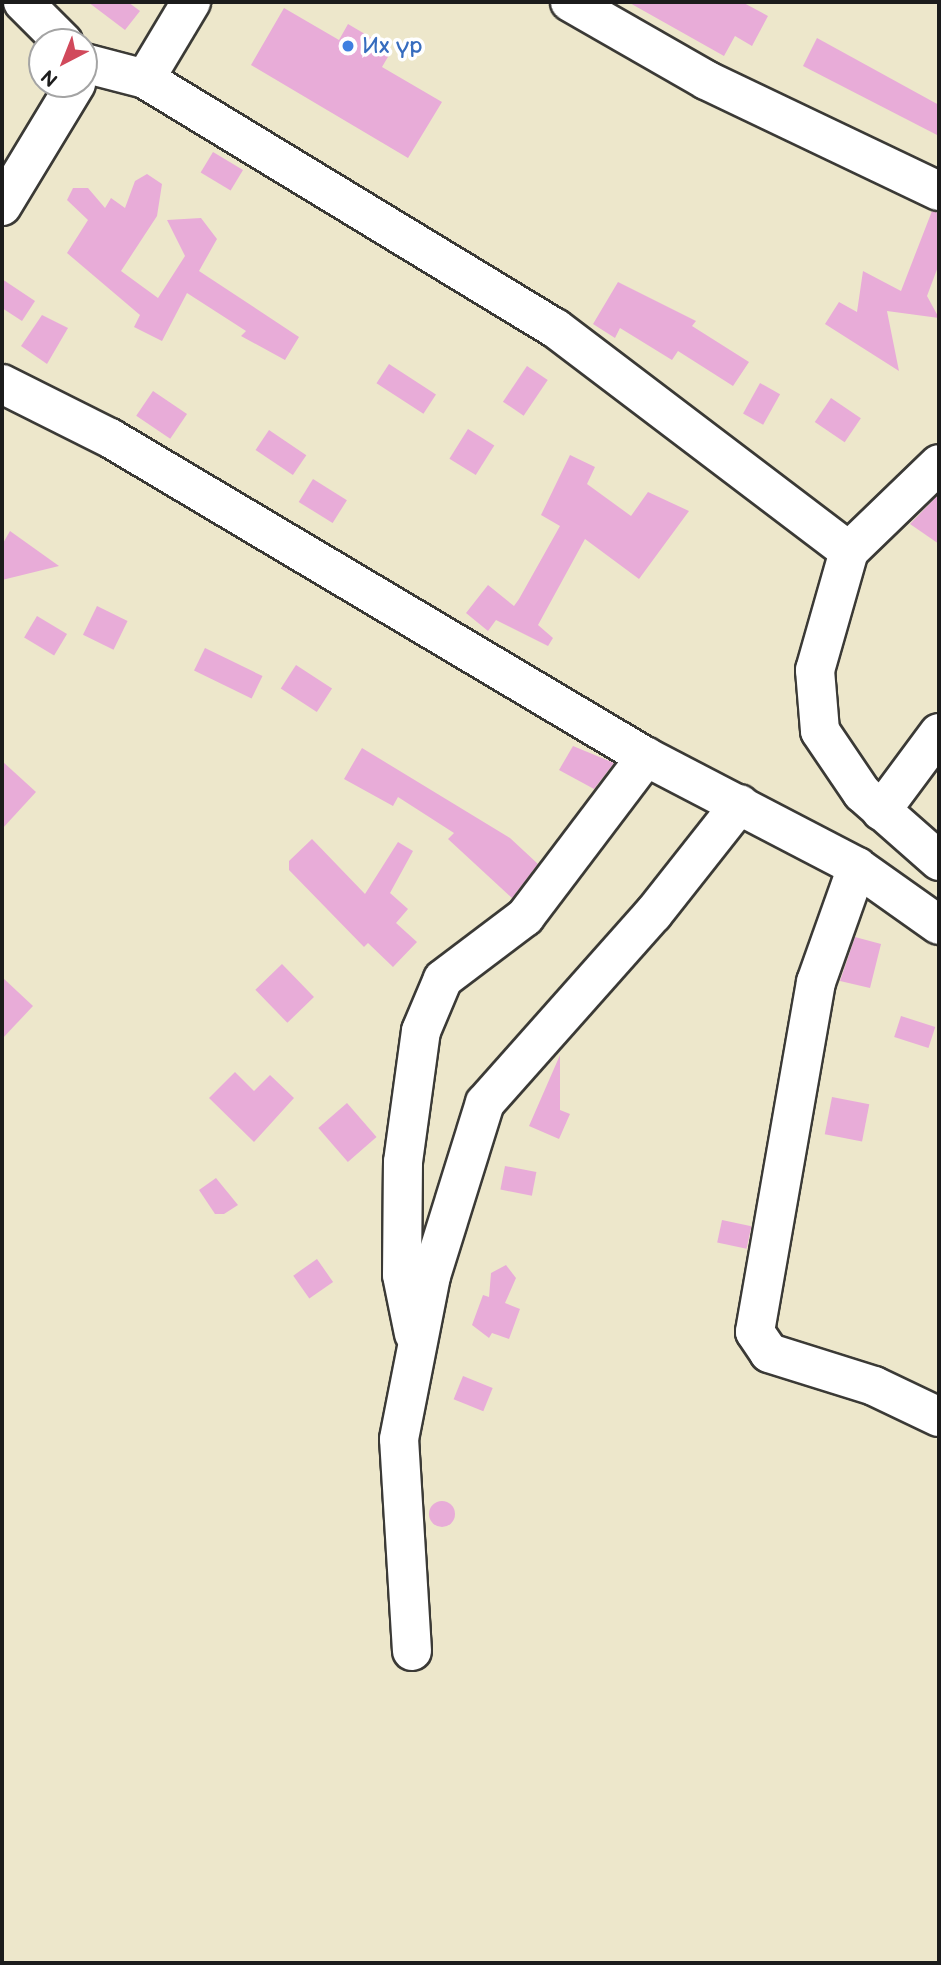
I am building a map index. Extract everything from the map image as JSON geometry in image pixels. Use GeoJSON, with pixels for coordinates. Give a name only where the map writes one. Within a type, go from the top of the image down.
{"type":"FeatureCollection","features":[{"type":"Feature","properties":{"kind":"street"},"geometry":{"type":"LineString","coordinates":[[23,2],[46,28]]}},
{"type":"Feature","properties":{"kind":"street"},"geometry":{"type":"LineString","coordinates":[[145,79],[191,2]]}},
{"type":"Feature","properties":{"kind":"street"},"geometry":{"type":"LineString","coordinates":[[570,2],[706,80],[939,191]]}},
{"type":"Feature","properties":{"kind":"street"},"geometry":{"type":"LineString","coordinates":[[98,69],[145,79],[555,328],[849,551]]}},
{"type":"Feature","properties":{"kind":"street"},"geometry":{"type":"LineString","coordinates":[[2,206],[61,98]]}},
{"type":"Feature","properties":{"kind":"street"},"geometry":{"type":"LineString","coordinates":[[2,384],[110,438],[646,757],[857,867],[939,924]]}},
{"type":"Feature","properties":{"kind":"street"},"geometry":{"type":"LineString","coordinates":[[939,464],[849,551],[815,670],[816,710],[838,767],[881,811],[939,861]]}},
{"type":"Feature","properties":{"kind":"street"},"geometry":{"type":"LineString","coordinates":[[881,811],[939,733]]}},
{"type":"Feature","properties":{"kind":"street"},"geometry":{"type":"LineString","coordinates":[[418,1344],[402,1275],[403,1162],[421,1031],[443,979],[525,917],[646,757]]}},
{"type":"Feature","properties":{"kind":"street"},"geometry":{"type":"LineString","coordinates":[[412,1651],[399,1439],[431,1276],[485,1103],[653,914],[740,804]]}},
{"type":"Feature","properties":{"kind":"street"},"geometry":{"type":"LineString","coordinates":[[857,867],[816,982],[755,1332],[758,1345],[769,1353],[874,1386],[939,1417]]}},
{"type":"Feature","properties":{"kind":"building"},"geometry":{"type":"Polygon","coordinates":[[[88,2],[128,2],[140,11],[125,30],[88,2]]]}},
{"type":"Feature","properties":{"kind":"building"},"geometry":{"type":"Polygon","coordinates":[[[628,2],[742,2],[768,16],[752,46],[735,36],[724,56],[628,2]]]}},
{"type":"Feature","properties":{"kind":"building"},"geometry":{"type":"Polygon","coordinates":[[[284,8],[339,40],[348,24],[392,50],[382,67],[442,102],[408,158],[251,65],[284,8]]]}},
{"type":"Feature","properties":{"kind":"building"},"geometry":{"type":"Polygon","coordinates":[[[817,38],[939,105],[939,136],[803,66],[817,38]]]}},
{"type":"Feature","properties":{"kind":"building"},"geometry":{"type":"Polygon","coordinates":[[[213,152],[243,170],[231,191],[201,173],[213,152]]]}},
{"type":"Feature","properties":{"kind":"building"},"geometry":{"type":"Polygon","coordinates":[[[147,174],[162,184],[157,216],[121,271],[158,298],[185,256],[167,220],[201,218],[217,239],[199,271],[299,337],[285,360],[241,336],[246,331],[187,293],[162,341],[134,327],[140,315],[67,253],[88,220],[67,200],[73,188],[88,188],[105,208],[111,198],[125,208],[135,181],[147,174]]]}},
{"type":"Feature","properties":{"kind":"building"},"geometry":{"type":"Polygon","coordinates":[[[932,211],[939,213],[939,264],[927,296],[939,318],[887,311],[899,371],[825,324],[839,302],[857,312],[863,271],[901,291],[932,211]]]}},
{"type":"Feature","properties":{"kind":"building"},"geometry":{"type":"Polygon","coordinates":[[[2,279],[35,301],[22,321],[2,308],[2,279]]]}},
{"type":"Feature","properties":{"kind":"building"},"geometry":{"type":"Polygon","coordinates":[[[618,282],[696,321],[692,326],[749,362],[733,386],[678,351],[672,360],[620,328],[615,338],[593,324],[618,282]]]}},
{"type":"Feature","properties":{"kind":"building"},"geometry":{"type":"Polygon","coordinates":[[[42,315],[68,328],[47,364],[21,346],[42,315]]]}},
{"type":"Feature","properties":{"kind":"building"},"geometry":{"type":"Polygon","coordinates":[[[389,364],[436,394],[423,414],[376,383],[389,364]]]}},
{"type":"Feature","properties":{"kind":"building"},"geometry":{"type":"Polygon","coordinates":[[[527,366],[548,380],[524,416],[503,402],[527,366]]]}},
{"type":"Feature","properties":{"kind":"building"},"geometry":{"type":"Polygon","coordinates":[[[760,383],[780,394],[763,425],[743,414],[760,383]]]}},
{"type":"Feature","properties":{"kind":"building"},"geometry":{"type":"Polygon","coordinates":[[[153,391],[187,414],[170,439],[136,416],[153,391]]]}},
{"type":"Feature","properties":{"kind":"building"},"geometry":{"type":"Polygon","coordinates":[[[831,398],[861,418],[845,442],[815,422],[831,398]]]}},
{"type":"Feature","properties":{"kind":"building"},"geometry":{"type":"Polygon","coordinates":[[[468,429],[494,445],[476,475],[449,459],[468,429]]]}},
{"type":"Feature","properties":{"kind":"building"},"geometry":{"type":"Polygon","coordinates":[[[269,430],[306,455],[293,475],[256,450],[269,430]]]}},
{"type":"Feature","properties":{"kind":"building"},"geometry":{"type":"Polygon","coordinates":[[[570,455],[595,467],[587,484],[631,516],[648,492],[689,511],[639,579],[585,539],[538,625],[553,638],[548,646],[496,620],[488,631],[466,613],[488,585],[514,606],[519,599],[560,526],[541,515],[570,455]]]}},
{"type":"Feature","properties":{"kind":"building"},"geometry":{"type":"Polygon","coordinates":[[[313,479],[347,500],[333,523],[299,502],[313,479]]]}},
{"type":"Feature","properties":{"kind":"building"},"geometry":{"type":"Polygon","coordinates":[[[939,494],[939,544],[910,524],[939,494]]]}},
{"type":"Feature","properties":{"kind":"building"},"geometry":{"type":"Polygon","coordinates":[[[10,531],[59,566],[2,580],[2,545],[10,531]]]}},
{"type":"Feature","properties":{"kind":"building"},"geometry":{"type":"Polygon","coordinates":[[[97,606],[128,621],[114,650],[83,635],[97,606]]]}},
{"type":"Feature","properties":{"kind":"building"},"geometry":{"type":"Polygon","coordinates":[[[37,616],[67,634],[54,655],[24,637],[37,616]]]}},
{"type":"Feature","properties":{"kind":"building"},"geometry":{"type":"Polygon","coordinates":[[[205,648],[263,676],[252,699],[194,670],[205,648]]]}},
{"type":"Feature","properties":{"kind":"building"},"geometry":{"type":"Polygon","coordinates":[[[296,665],[332,688],[317,712],[281,688],[296,665]]]}},
{"type":"Feature","properties":{"kind":"building"},"geometry":{"type":"Polygon","coordinates":[[[573,746],[614,763],[594,789],[559,770],[573,746]]]}},
{"type":"Feature","properties":{"kind":"building"},"geometry":{"type":"Polygon","coordinates":[[[362,748],[510,838],[538,864],[512,898],[448,839],[454,833],[398,797],[393,806],[344,779],[362,748]]]}},
{"type":"Feature","properties":{"kind":"building"},"geometry":{"type":"Polygon","coordinates":[[[2,761],[36,792],[2,829],[2,761]]]}},
{"type":"Feature","properties":{"kind":"building"},"geometry":{"type":"Polygon","coordinates":[[[312,839],[365,894],[398,842],[413,851],[390,893],[408,909],[396,923],[417,942],[393,967],[368,943],[364,947],[289,870],[289,861],[312,839]]]}},
{"type":"Feature","properties":{"kind":"building"},"geometry":{"type":"Polygon","coordinates":[[[855,937],[881,944],[870,988],[840,981],[855,937]]]}},
{"type":"Feature","properties":{"kind":"building"},"geometry":{"type":"Polygon","coordinates":[[[282,964],[314,997],[287,1023],[255,990],[282,964]]]}},
{"type":"Feature","properties":{"kind":"building"},"geometry":{"type":"Polygon","coordinates":[[[2,977],[33,1006],[2,1039],[2,977]]]}},
{"type":"Feature","properties":{"kind":"building"},"geometry":{"type":"Polygon","coordinates":[[[901,1016],[935,1027],[928,1048],[894,1037],[901,1016]]]}},
{"type":"Feature","properties":{"kind":"building"},"geometry":{"type":"Polygon","coordinates":[[[560,1055],[560,1110],[570,1114],[559,1139],[529,1126],[560,1055]]]}},
{"type":"Feature","properties":{"kind":"building"},"geometry":{"type":"Polygon","coordinates":[[[235,1072],[254,1091],[270,1075],[294,1098],[254,1142],[209,1098],[235,1072]]]}},
{"type":"Feature","properties":{"kind":"building"},"geometry":{"type":"Polygon","coordinates":[[[832,1097],[869,1104],[862,1142],[825,1134],[832,1097]]]}},
{"type":"Feature","properties":{"kind":"building"},"geometry":{"type":"Polygon","coordinates":[[[347,1103],[377,1137],[348,1162],[318,1128],[347,1103]]]}},
{"type":"Feature","properties":{"kind":"building"},"geometry":{"type":"Polygon","coordinates":[[[505,1166],[536,1172],[532,1196],[500,1190],[505,1166]]]}},
{"type":"Feature","properties":{"kind":"building"},"geometry":{"type":"Polygon","coordinates":[[[216,1178],[238,1205],[224,1214],[215,1214],[199,1190],[216,1178]]]}},
{"type":"Feature","properties":{"kind":"building"},"geometry":{"type":"Polygon","coordinates":[[[722,1220],[751,1226],[747,1249],[717,1242],[722,1220]]]}},
{"type":"Feature","properties":{"kind":"building"},"geometry":{"type":"Polygon","coordinates":[[[317,1259],[333,1282],[309,1299],[293,1276],[317,1259]]]}},
{"type":"Feature","properties":{"kind":"building"},"geometry":{"type":"Polygon","coordinates":[[[506,1265],[516,1278],[505,1303],[520,1309],[509,1339],[492,1333],[489,1338],[472,1325],[483,1295],[489,1297],[491,1273],[506,1265]]]}},
{"type":"Feature","properties":{"kind":"building"},"geometry":{"type":"Polygon","coordinates":[[[463,1376],[493,1388],[483,1411],[454,1399],[463,1376]]]}},
{"type":"Feature","properties":{"kind":"building"},"geometry":{"type":"Polygon","coordinates":[[[442,1501],[451,1505],[455,1514],[451,1523],[442,1527],[433,1523],[429,1514],[433,1505],[442,1501]]]}},
{"type":"Feature","properties":{"kind":"place","name":"Их үр"},"geometry":{"type":"Point","coordinates":[348,46]}}]}
